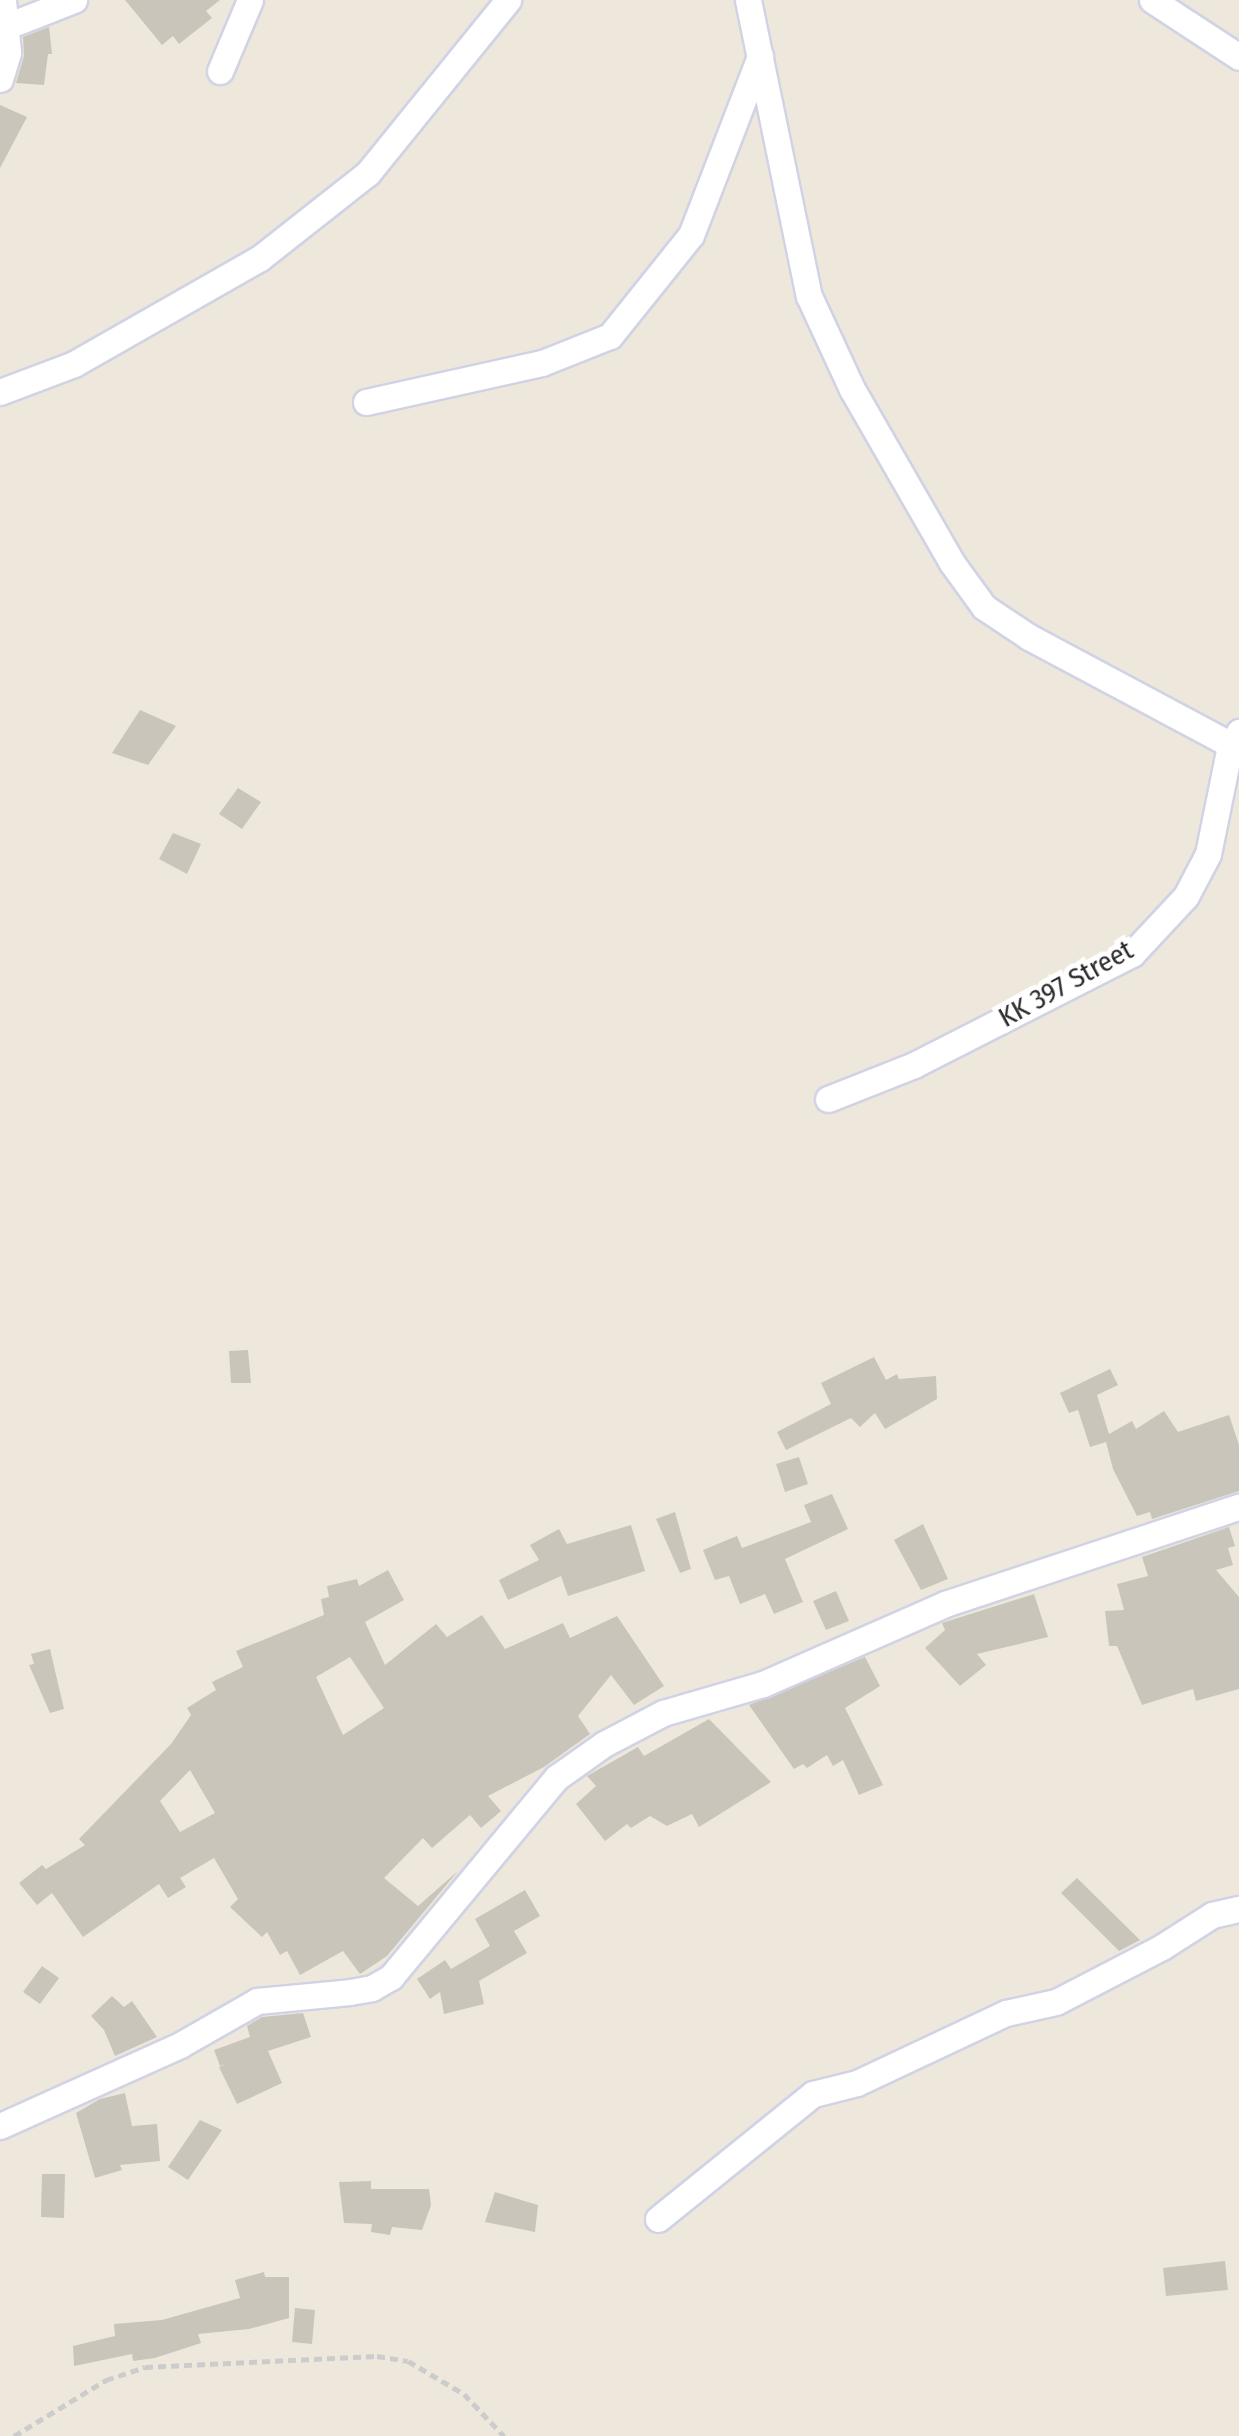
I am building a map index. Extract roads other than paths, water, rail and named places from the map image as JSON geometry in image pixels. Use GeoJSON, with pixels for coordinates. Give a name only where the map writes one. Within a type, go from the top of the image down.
{"type":"FeatureCollection","features":[{"type":"Feature","properties":{"kind":"street"},"geometry":{"type":"LineString","coordinates":[[0,79],[8,52],[5,13],[74,0]]}},
{"type":"Feature","properties":{"kind":"street"},"geometry":{"type":"LineString","coordinates":[[220,71],[250,0]]}},
{"type":"Feature","properties":{"kind":"street"},"geometry":{"type":"LineString","coordinates":[[0,392],[74,364],[260,258],[368,173],[508,0]]}},
{"type":"Feature","properties":{"kind":"street"},"geometry":{"type":"LineString","coordinates":[[748,0],[810,296],[852,390],[952,564],[984,607],[1029,637],[1236,742]]}},
{"type":"Feature","properties":{"kind":"street"},"geometry":{"type":"LineString","coordinates":[[1152,0],[1239,57]]}},
{"type":"Feature","properties":{"kind":"street"},"geometry":{"type":"LineString","coordinates":[[366,402],[542,363],[610,336],[692,235],[760,56]]}},
{"type":"Feature","properties":{"kind":"street","name":"KK 397 Street"},"geometry":{"type":"LineString","coordinates":[[828,1099],[914,1065],[1132,954],[1186,896],[1208,854],[1236,742]]}},
{"type":"Feature","properties":{"kind":"street"},"geometry":{"type":"LineString","coordinates":[[0,2126],[163,2053],[258,2001],[372,1988],[391,1976],[556,1778],[604,1744],[663,1713],[762,1684],[946,1604],[1239,1507]]}},
{"type":"Feature","properties":{"kind":"street"},"geometry":{"type":"LineString","coordinates":[[658,2219],[813,2094],[857,2083],[1006,2013],[1056,2002],[1162,1947],[1212,1915],[1239,1908]]}}]}
